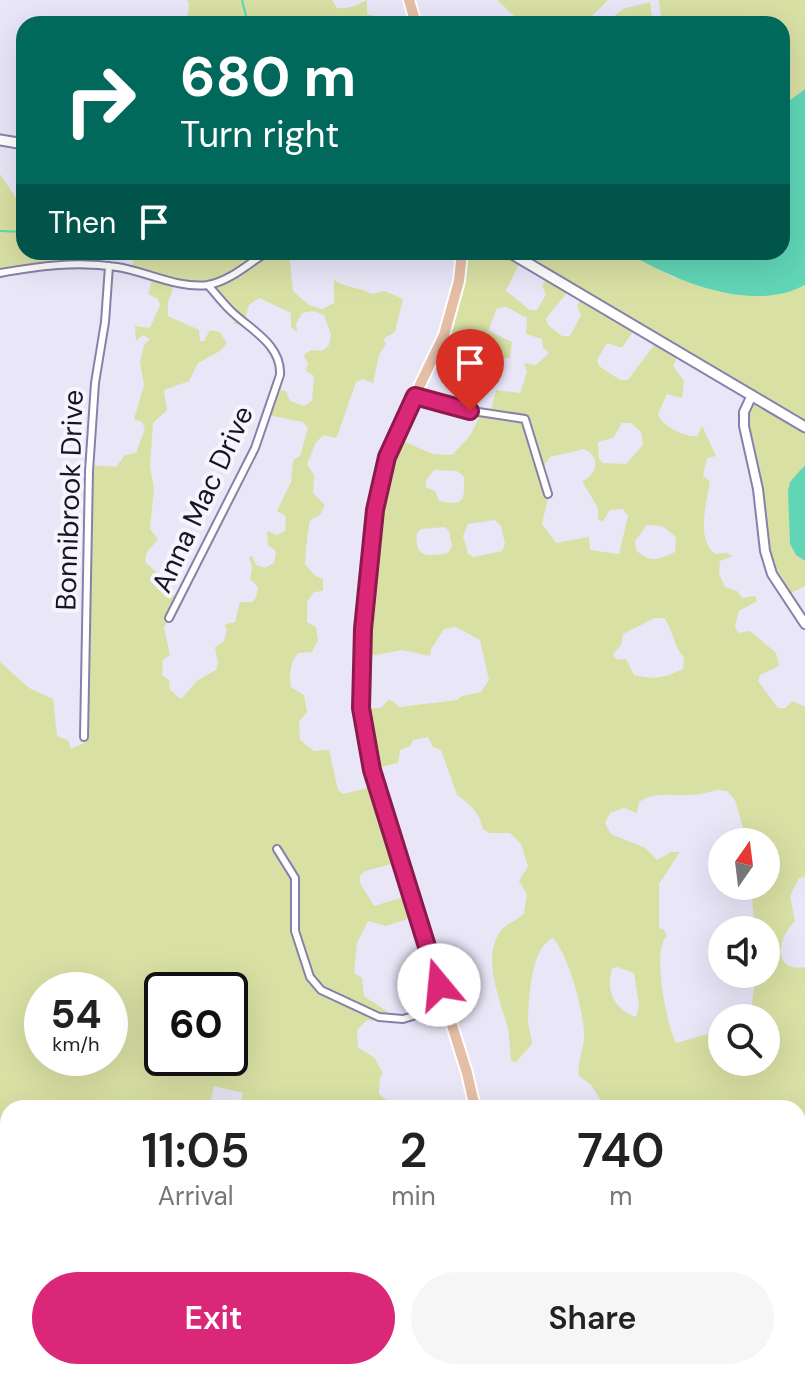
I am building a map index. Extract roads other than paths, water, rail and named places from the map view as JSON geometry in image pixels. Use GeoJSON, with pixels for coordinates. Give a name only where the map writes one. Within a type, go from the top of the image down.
{"type":"FeatureCollection","features":[{"type":"Feature","properties":{"kind":"main road"},"geometry":{"type":"LineString","coordinates":[[461,260],[459,281],[444,335],[387,457],[374,518],[363,629],[361,708],[372,770],[473,1100]]}},
{"type":"Feature","properties":{"kind":"main road"},"geometry":{"type":"LineString","coordinates":[[523,260],[805,427]]}},
{"type":"Feature","properties":{"kind":"street"},"geometry":{"type":"LineString","coordinates":[[0,273],[64,263],[109,266],[187,284],[208,285],[232,276],[255,260]]}},
{"type":"Feature","properties":{"kind":"street","name":"Bonnibrook Drive"},"geometry":{"type":"LineString","coordinates":[[84,737],[89,471],[95,383],[105,322],[109,266]]}},
{"type":"Feature","properties":{"kind":"street","name":"Anna Mac Drive"},"geometry":{"type":"LineString","coordinates":[[169,618],[255,448],[280,375],[280,363],[273,349],[208,285]]}},
{"type":"Feature","properties":{"kind":"street"},"geometry":{"type":"LineString","coordinates":[[752,395],[744,412],[744,426],[756,476],[765,551],[772,574],[805,624]]}},
{"type":"Feature","properties":{"kind":"street"},"geometry":{"type":"LineString","coordinates":[[415,396],[446,407],[525,419],[548,494]]}},
{"type":"Feature","properties":{"kind":"street"},"geometry":{"type":"LineString","coordinates":[[277,849],[295,878],[295,931],[316,985],[329,995],[379,1017],[403,1019],[446,1006]]}},
{"type":"Feature","properties":{"kind":"waterway"},"geometry":{"type":"LineString","coordinates":[[242,0],[246,16]]}},
{"type":"Feature","properties":{"kind":"waterway"},"geometry":{"type":"LineString","coordinates":[[0,231],[16,232]]}}]}
